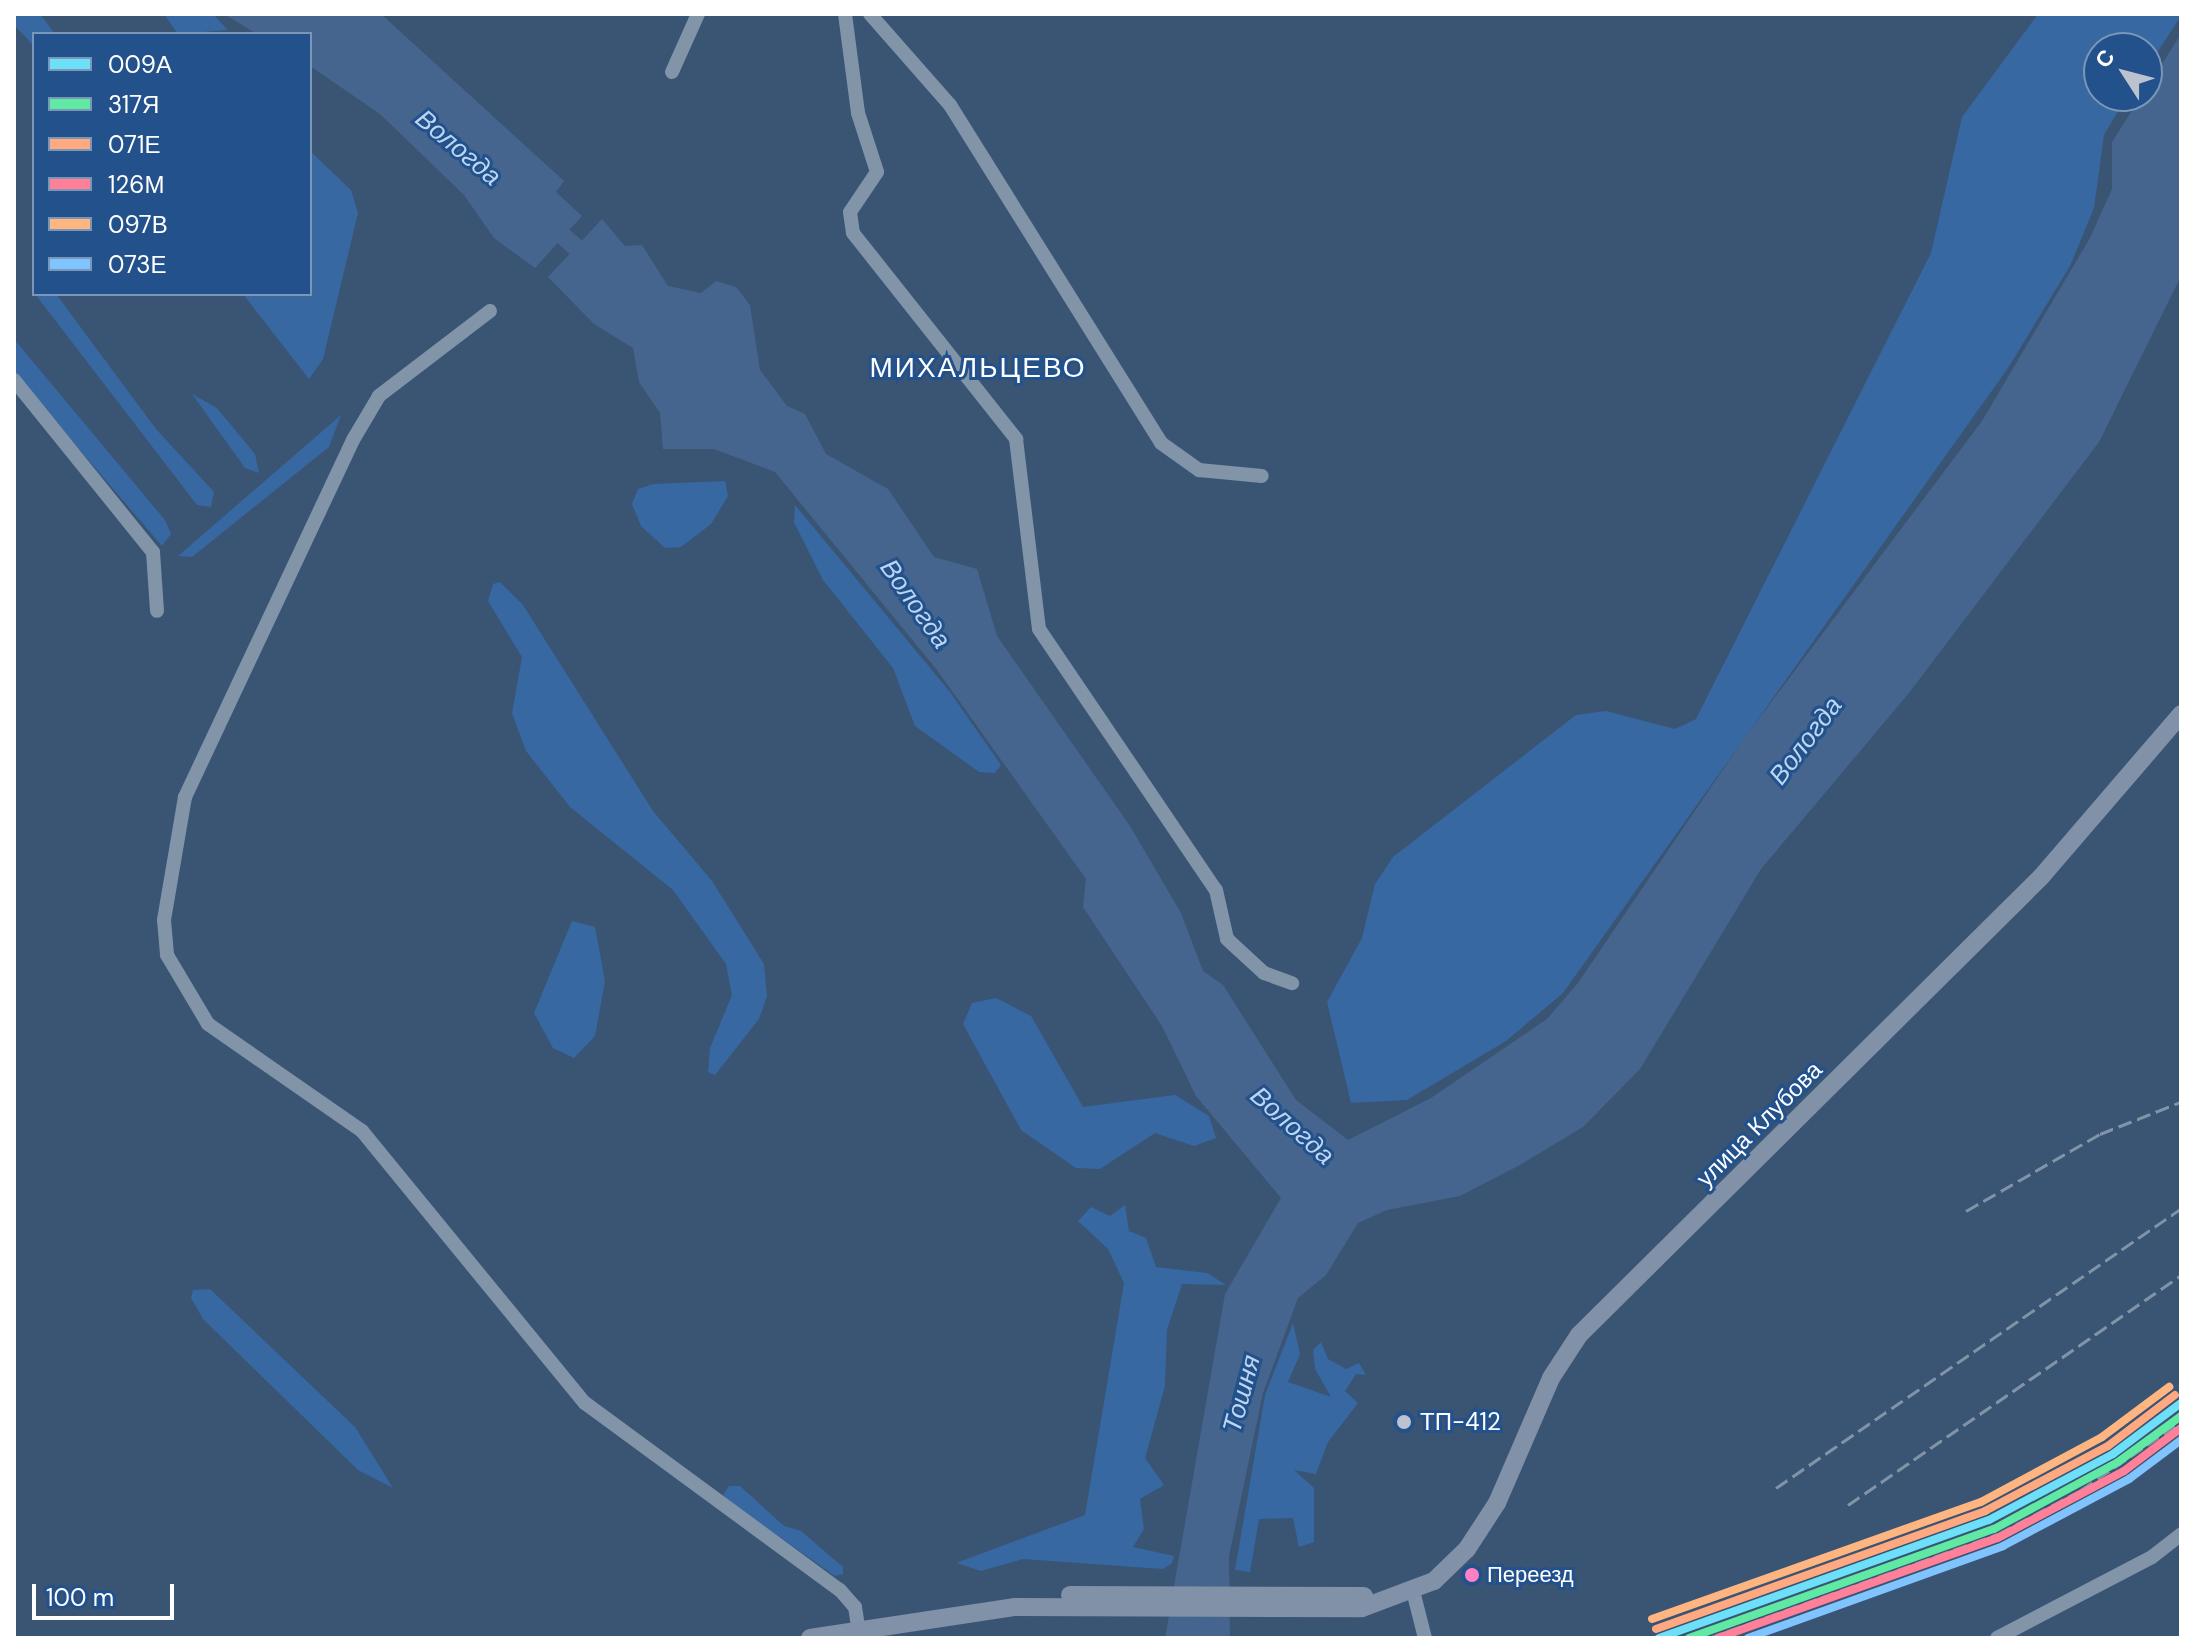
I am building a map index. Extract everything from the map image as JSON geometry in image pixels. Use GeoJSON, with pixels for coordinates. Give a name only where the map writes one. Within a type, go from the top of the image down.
{"type":"FeatureCollection","features":[{"type":"Feature","properties":{"kind":"main road","name":"улица Клубова"},"geometry":{"type":"LineString","coordinates":[[1413,1591],[1451,1568],[1480,1531],[1551,1378],[1579,1335],[2041,877],[2181,714]]}},
{"type":"Feature","properties":{"kind":"main road"},"geometry":{"type":"LineString","coordinates":[[810,1638],[860,1633],[975,1599],[1251,1603],[1413,1591]]}},
{"type":"Feature","properties":{"kind":"street"},"geometry":{"type":"LineString","coordinates":[[672,72],[698,14]]}},
{"type":"Feature","properties":{"kind":"street"},"geometry":{"type":"LineString","coordinates":[[845,14],[858,113],[877,172],[850,212],[853,233],[1016,439],[1027,490],[1024,553],[1039,629],[1216,890],[1227,939],[1264,973],[1292,983]]}},
{"type":"Feature","properties":{"kind":"street"},"geometry":{"type":"LineString","coordinates":[[870,14],[950,105],[1161,443],[1199,470],[1262,476]]}},
{"type":"Feature","properties":{"kind":"street"},"geometry":{"type":"LineString","coordinates":[[490,311],[379,396],[346,453],[185,797],[164,920],[167,955],[208,1024],[362,1131],[585,1403],[840,1590],[855,1607],[860,1633]]}},
{"type":"Feature","properties":{"kind":"street"},"geometry":{"type":"LineString","coordinates":[[14,380],[153,552],[157,611]]}},
{"type":"Feature","properties":{"kind":"street"},"geometry":{"type":"LineString","coordinates":[[1997,1638],[2152,1557],[2181,1534]]}},
{"type":"Feature","properties":{"kind":"street"},"geometry":{"type":"LineString","coordinates":[[1413,1591],[1425,1638]]}},
{"type":"Feature","properties":{"kind":"shaded area"},"geometry":{"type":"Polygon","coordinates":[[[14,14],[40,14],[54,32],[32,32],[32,44],[14,25],[14,14]]]}},
{"type":"Feature","properties":{"kind":"shaded area"},"geometry":{"type":"Polygon","coordinates":[[[164,14],[213,14],[228,30],[203,32],[177,32],[164,14]]]}},
{"type":"Feature","properties":{"kind":"shaded area"},"geometry":{"type":"Polygon","coordinates":[[[2038,14],[2181,16],[2163,44],[2163,32],[2083,32],[2083,112],[2118,112],[2104,135],[2094,208],[2070,266],[2008,368],[1563,993],[1506,1041],[1407,1100],[1351,1103],[1327,1002],[1362,938],[1375,884],[1393,857],[1576,715],[1606,711],[1675,729],[1696,719],[1931,253],[1962,117],[2038,14]]]}},
{"type":"Feature","properties":{"kind":"shaded area"},"geometry":{"type":"Polygon","coordinates":[[[312,153],[351,190],[358,213],[323,359],[309,379],[245,296],[312,296],[312,153]]]}},
{"type":"Feature","properties":{"kind":"shaded area"},"geometry":{"type":"Polygon","coordinates":[[[37,296],[57,296],[156,429],[214,492],[211,507],[197,505],[37,296]]]}},
{"type":"Feature","properties":{"kind":"shaded area"},"geometry":{"type":"Polygon","coordinates":[[[14,339],[165,520],[171,534],[162,546],[14,373],[14,339]]]}},
{"type":"Feature","properties":{"kind":"shaded area"},"geometry":{"type":"Polygon","coordinates":[[[192,394],[217,408],[255,454],[259,473],[245,468],[192,394]]]}},
{"type":"Feature","properties":{"kind":"shaded area"},"geometry":{"type":"Polygon","coordinates":[[[341,415],[329,447],[192,557],[178,556],[341,415]]]}},
{"type":"Feature","properties":{"kind":"shaded area"},"geometry":{"type":"Polygon","coordinates":[[[725,481],[728,496],[711,524],[681,547],[665,548],[641,526],[632,504],[638,489],[653,484],[725,481]]]}},
{"type":"Feature","properties":{"kind":"shaded area"},"geometry":{"type":"Polygon","coordinates":[[[795,505],[950,692],[1001,765],[995,773],[979,772],[915,726],[893,668],[823,580],[794,522],[795,505]]]}},
{"type":"Feature","properties":{"kind":"shaded area"},"geometry":{"type":"Polygon","coordinates":[[[500,582],[523,605],[653,811],[712,881],[764,964],[767,996],[759,1019],[715,1075],[708,1072],[710,1048],[732,995],[726,964],[673,890],[570,807],[526,751],[512,713],[522,657],[488,601],[493,584],[500,582]]]}},
{"type":"Feature","properties":{"kind":"shaded area"},"geometry":{"type":"Polygon","coordinates":[[[572,921],[595,927],[605,981],[595,1036],[574,1058],[553,1048],[534,1013],[572,921]]]}},
{"type":"Feature","properties":{"kind":"shaded area"},"geometry":{"type":"Polygon","coordinates":[[[996,998],[1031,1016],[1083,1107],[1175,1095],[1209,1116],[1216,1138],[1194,1146],[1155,1133],[1100,1169],[1076,1168],[1021,1130],[963,1024],[972,1003],[996,998]]]}},
{"type":"Feature","properties":{"kind":"shaded area"},"geometry":{"type":"Polygon","coordinates":[[[1125,1205],[1129,1231],[1146,1238],[1156,1267],[1207,1273],[1226,1285],[1182,1284],[1167,1330],[1165,1386],[1145,1458],[1164,1485],[1140,1499],[1144,1529],[1133,1547],[1174,1556],[1172,1563],[1163,1569],[1023,1559],[981,1571],[956,1563],[1085,1515],[1124,1283],[1108,1249],[1078,1221],[1091,1207],[1110,1216],[1125,1205]]]}},
{"type":"Feature","properties":{"kind":"shaded area"},"geometry":{"type":"Polygon","coordinates":[[[210,1289],[355,1427],[393,1488],[358,1470],[203,1319],[191,1298],[193,1290],[210,1289]]]}},
{"type":"Feature","properties":{"kind":"shaded area"},"geometry":{"type":"Polygon","coordinates":[[[1293,1323],[1300,1354],[1288,1382],[1331,1397],[1315,1369],[1313,1350],[1321,1342],[1328,1359],[1346,1369],[1359,1363],[1366,1375],[1356,1374],[1345,1391],[1358,1403],[1328,1442],[1316,1474],[1294,1470],[1314,1488],[1314,1542],[1299,1547],[1293,1518],[1259,1519],[1250,1572],[1235,1570],[1265,1395],[1293,1323]]]}},
{"type":"Feature","properties":{"kind":"shaded area"},"geometry":{"type":"Polygon","coordinates":[[[729,1486],[740,1486],[784,1526],[801,1531],[843,1567],[843,1574],[835,1576],[730,1502],[723,1495],[729,1486]]]}},
{"type":"Feature","properties":{"kind":"water"},"geometry":{"type":"Polygon","coordinates":[[[224,14],[381,14],[564,181],[556,192],[582,216],[535,268],[494,238],[464,195],[380,114],[312,67],[312,32],[254,32],[224,14]]]}},
{"type":"Feature","properties":{"kind":"water","name":"Тошня"},"geometry":{"type":"Polygon","coordinates":[[[2181,34],[2181,276],[2099,442],[1909,693],[1761,869],[1640,1069],[1583,1127],[1520,1165],[1460,1196],[1387,1210],[1358,1223],[1326,1275],[1298,1298],[1263,1393],[1229,1556],[1230,1638],[1165,1638],[1225,1294],[1281,1198],[1196,1096],[1162,1026],[1083,907],[1086,879],[937,670],[775,472],[714,449],[663,449],[660,413],[639,382],[633,348],[594,324],[548,277],[602,219],[625,246],[642,245],[668,286],[701,293],[716,281],[736,287],[750,305],[760,370],[787,406],[805,414],[826,454],[888,489],[934,557],[977,569],[997,636],[1130,826],[1181,913],[1203,971],[1223,985],[1296,1100],[1348,1140],[1431,1098],[1547,1019],[1578,983],[1745,737],[1982,421],[2090,238],[2112,189],[2112,142],[2131,112],[2163,112],[2163,62],[2181,34]]]}},
{"type":"Feature","properties":{"kind":"waterway","name":"Вологда"},"geometry":{"type":"LineString","coordinates":[[547,222],[594,263]]}},
{"type":"Feature","properties":{"kind":"railway"},"geometry":{"type":"LineString","coordinates":[[1966,1211],[2100,1134],[2181,1102]]}},
{"type":"Feature","properties":{"kind":"railway"},"geometry":{"type":"LineString","coordinates":[[1776,1488],[2181,1209]]}},
{"type":"Feature","properties":{"kind":"railway"},"geometry":{"type":"LineString","coordinates":[[1848,1505],[2181,1275]]}},
{"type":"Feature","properties":{"kind":"railway"},"geometry":{"type":"LineString","coordinates":[[1709,1638],[1998,1534],[2081,1490],[2181,1422]]}},
{"type":"Feature","properties":{"kind":"transit line","name":"097В"},"geometry":{"type":"LineString","coordinates":[[1652,1619],[1981,1502],[2102,1437],[2169,1387]]}},
{"type":"Feature","properties":{"kind":"transit line","name":"071Е"},"geometry":{"type":"LineString","coordinates":[[1656,1629],[1985,1511],[2108,1446],[2175,1395]]}},
{"type":"Feature","properties":{"kind":"transit line","name":"009А"},"geometry":{"type":"LineString","coordinates":[[1659,1638],[1989,1520],[2113,1454],[2181,1403]]}},
{"type":"Feature","properties":{"kind":"transit line","name":"317Я"},"geometry":{"type":"LineString","coordinates":[[1689,1638],[1994,1529],[2118,1462],[2181,1416]]}},
{"type":"Feature","properties":{"kind":"transit line","name":"126М"},"geometry":{"type":"LineString","coordinates":[[1718,1638],[1998,1538],[2124,1471],[2181,1428]]}},
{"type":"Feature","properties":{"kind":"transit line","name":"073Е"},"geometry":{"type":"LineString","coordinates":[[1748,1638],[2003,1546],[2129,1479],[2181,1440]]}},
{"type":"Feature","properties":{"kind":"place","name":"ТП-412"},"geometry":{"type":"Point","coordinates":[1404,1422]}},
{"type":"Feature","properties":{"kind":"place","name":"Переезд"},"geometry":{"type":"Point","coordinates":[1472,1575]}},
{"type":"Feature","properties":{"kind":"district","name":"МИХАЛЬЦЕВО"},"geometry":{"type":"Point","coordinates":[978,368]}}]}
